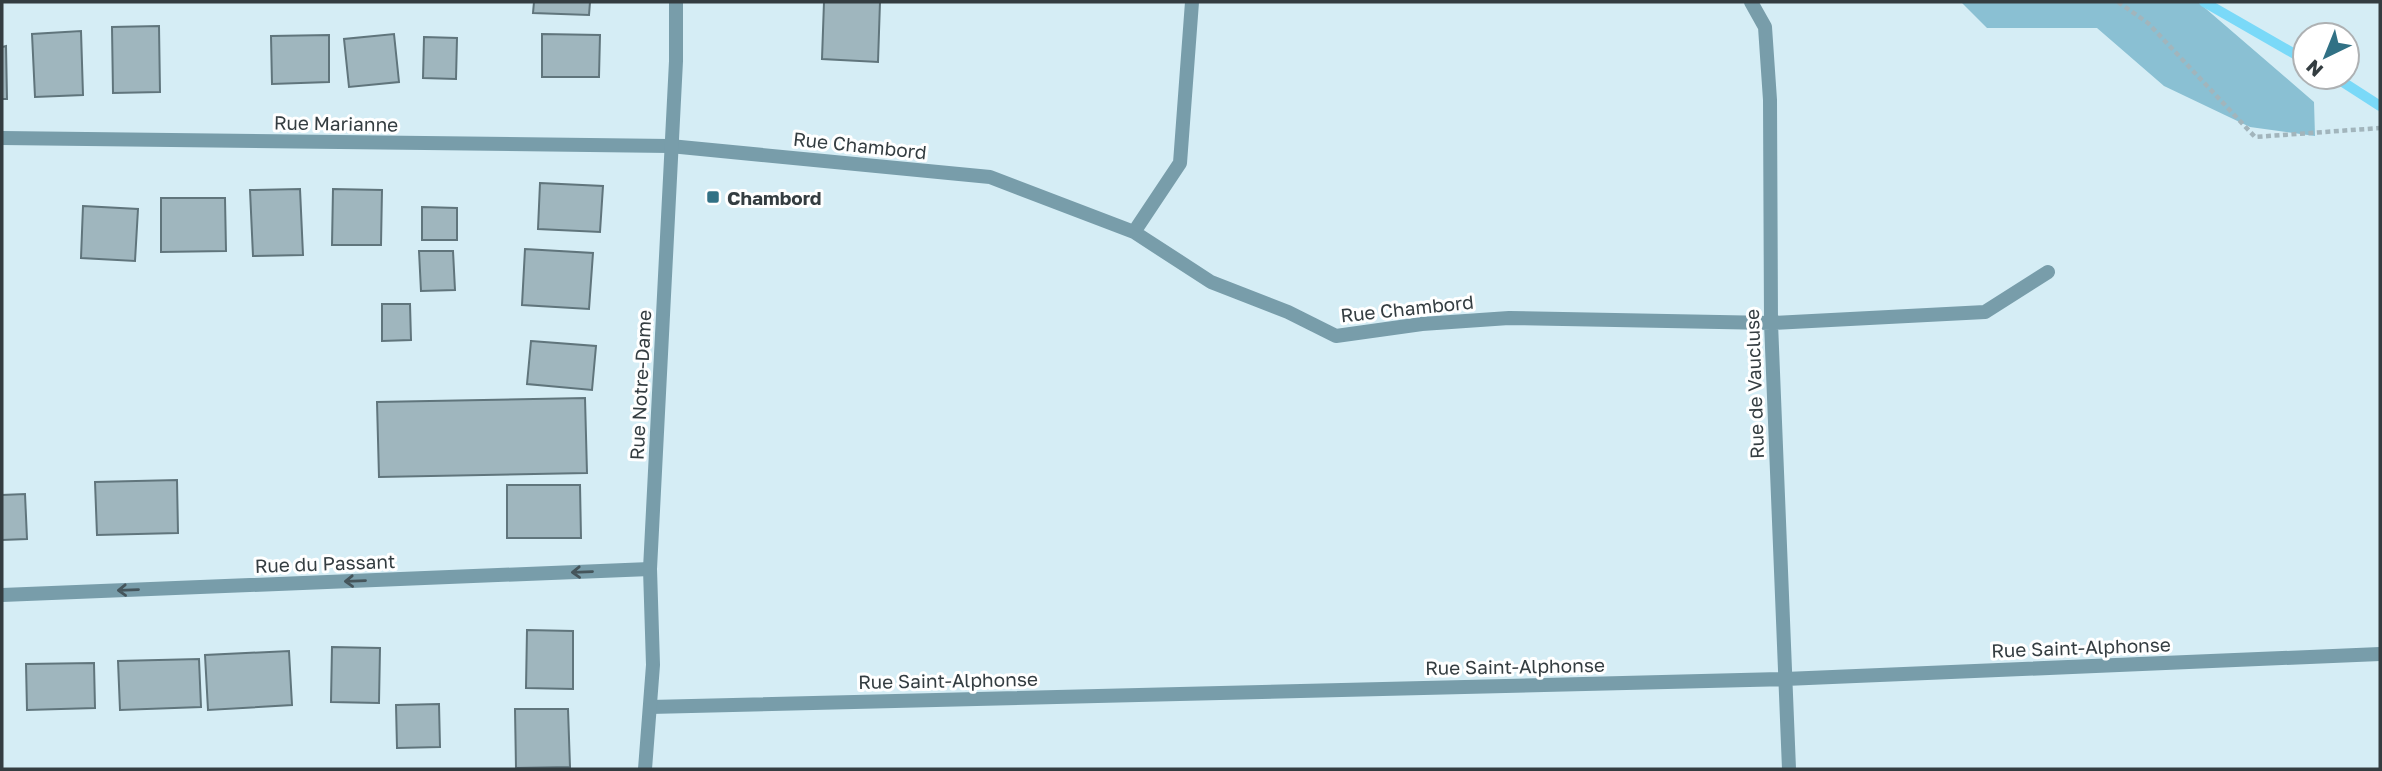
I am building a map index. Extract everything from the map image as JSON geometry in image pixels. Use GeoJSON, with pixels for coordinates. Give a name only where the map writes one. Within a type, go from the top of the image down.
{"type":"FeatureCollection","features":[{"type":"Feature","properties":{"kind":"street","name":"Rue Notre-Dame"},"geometry":{"type":"LineString","coordinates":[[645,769],[653,665],[650,569],[676,61],[676,2]]}},
{"type":"Feature","properties":{"kind":"street"},"geometry":{"type":"LineString","coordinates":[[1134,232],[1180,163],[1192,2]]}},
{"type":"Feature","properties":{"kind":"street","name":"Rue de Vaucluse"},"geometry":{"type":"LineString","coordinates":[[1751,2],[1765,27],[1770,100],[1771,323],[1789,769]]}},
{"type":"Feature","properties":{"kind":"street","name":"Rue Marianne"},"geometry":{"type":"LineString","coordinates":[[2,138],[670,146]]}},
{"type":"Feature","properties":{"kind":"street","name":"Rue Chambord"},"geometry":{"type":"LineString","coordinates":[[670,146],[990,177],[1134,232],[1211,282],[1288,312],[1336,336],[1422,324],[1510,318],[1771,323],[1985,313],[2048,272]]}},
{"type":"Feature","properties":{"kind":"street","name":"Rue du Passant"},"geometry":{"type":"LineString","coordinates":[[2,596],[650,569]]}},
{"type":"Feature","properties":{"kind":"street","name":"Rue Saint-Alphonse"},"geometry":{"type":"LineString","coordinates":[[650,707],[1785,679],[2380,654]]}},
{"type":"Feature","properties":{"kind":"path"},"geometry":{"type":"LineString","coordinates":[[2118,2],[2148,23],[2255,137],[2380,128]]}},
{"type":"Feature","properties":{"kind":"shaded area"},"geometry":{"type":"Polygon","coordinates":[[[1961,2],[2198,2],[2291,82],[2291,91],[2301,91],[2314,102],[2315,136],[2250,127],[2164,86],[2097,28],[1987,28],[1961,2]]]}},
{"type":"Feature","properties":{"kind":"building"},"geometry":{"type":"Polygon","coordinates":[[[534,2],[590,2],[589,15],[533,13],[534,2]]]}},
{"type":"Feature","properties":{"kind":"building"},"geometry":{"type":"Polygon","coordinates":[[[824,2],[880,2],[878,62],[822,59],[824,2]]]}},
{"type":"Feature","properties":{"kind":"building"},"geometry":{"type":"Polygon","coordinates":[[[159,26],[160,92],[113,93],[112,27],[159,26]]]}},
{"type":"Feature","properties":{"kind":"building"},"geometry":{"type":"Polygon","coordinates":[[[81,31],[83,95],[35,97],[32,34],[81,31]]]}},
{"type":"Feature","properties":{"kind":"building"},"geometry":{"type":"Polygon","coordinates":[[[394,34],[399,82],[349,87],[344,39],[394,34]]]}},
{"type":"Feature","properties":{"kind":"building"},"geometry":{"type":"Polygon","coordinates":[[[542,34],[600,35],[599,77],[542,77],[542,34]]]}},
{"type":"Feature","properties":{"kind":"building"},"geometry":{"type":"Polygon","coordinates":[[[329,35],[329,82],[272,84],[271,36],[329,35]]]}},
{"type":"Feature","properties":{"kind":"building"},"geometry":{"type":"Polygon","coordinates":[[[424,37],[457,38],[456,79],[423,78],[424,37]]]}},
{"type":"Feature","properties":{"kind":"building"},"geometry":{"type":"Polygon","coordinates":[[[6,46],[7,99],[2,99],[2,47],[6,46]]]}},
{"type":"Feature","properties":{"kind":"building"},"geometry":{"type":"Polygon","coordinates":[[[540,183],[603,186],[600,232],[538,229],[540,183]]]}},
{"type":"Feature","properties":{"kind":"building"},"geometry":{"type":"Polygon","coordinates":[[[300,189],[303,255],[253,256],[250,190],[300,189]]]}},
{"type":"Feature","properties":{"kind":"building"},"geometry":{"type":"Polygon","coordinates":[[[333,189],[382,190],[381,245],[332,245],[333,189]]]}},
{"type":"Feature","properties":{"kind":"building"},"geometry":{"type":"Polygon","coordinates":[[[161,198],[225,198],[226,251],[161,252],[161,198]]]}},
{"type":"Feature","properties":{"kind":"building"},"geometry":{"type":"Polygon","coordinates":[[[83,206],[138,209],[135,261],[81,258],[83,206]]]}},
{"type":"Feature","properties":{"kind":"building"},"geometry":{"type":"Polygon","coordinates":[[[422,207],[457,208],[457,240],[422,240],[422,207]]]}},
{"type":"Feature","properties":{"kind":"building"},"geometry":{"type":"Polygon","coordinates":[[[525,249],[593,253],[589,309],[522,305],[525,249]]]}},
{"type":"Feature","properties":{"kind":"building"},"geometry":{"type":"Polygon","coordinates":[[[419,251],[453,251],[455,290],[421,291],[419,251]]]}},
{"type":"Feature","properties":{"kind":"building"},"geometry":{"type":"Polygon","coordinates":[[[382,304],[410,304],[411,340],[382,341],[382,304]]]}},
{"type":"Feature","properties":{"kind":"building"},"geometry":{"type":"Polygon","coordinates":[[[531,341],[596,346],[592,390],[527,384],[531,341]]]}},
{"type":"Feature","properties":{"kind":"building"},"geometry":{"type":"Polygon","coordinates":[[[585,398],[587,473],[379,477],[377,402],[585,398]]]}},
{"type":"Feature","properties":{"kind":"building"},"geometry":{"type":"Polygon","coordinates":[[[177,480],[178,533],[97,535],[95,482],[177,480]]]}},
{"type":"Feature","properties":{"kind":"building"},"geometry":{"type":"Polygon","coordinates":[[[507,485],[580,485],[581,538],[507,538],[507,485]]]}},
{"type":"Feature","properties":{"kind":"building"},"geometry":{"type":"Polygon","coordinates":[[[25,494],[27,539],[2,540],[2,495],[25,494]]]}},
{"type":"Feature","properties":{"kind":"building"},"geometry":{"type":"Polygon","coordinates":[[[527,630],[573,631],[573,689],[526,688],[527,630]]]}},
{"type":"Feature","properties":{"kind":"building"},"geometry":{"type":"Polygon","coordinates":[[[332,647],[380,648],[379,703],[331,702],[332,647]]]}},
{"type":"Feature","properties":{"kind":"building"},"geometry":{"type":"Polygon","coordinates":[[[289,651],[292,705],[208,710],[205,655],[289,651]]]}},
{"type":"Feature","properties":{"kind":"building"},"geometry":{"type":"Polygon","coordinates":[[[199,659],[201,707],[120,710],[118,661],[199,659]]]}},
{"type":"Feature","properties":{"kind":"building"},"geometry":{"type":"Polygon","coordinates":[[[94,663],[95,708],[27,710],[26,664],[94,663]]]}},
{"type":"Feature","properties":{"kind":"building"},"geometry":{"type":"Polygon","coordinates":[[[439,704],[440,747],[397,748],[396,705],[439,704]]]}},
{"type":"Feature","properties":{"kind":"building"},"geometry":{"type":"Polygon","coordinates":[[[515,709],[568,709],[570,767],[516,768],[515,709]]]}},
{"type":"Feature","properties":{"kind":"waterway"},"geometry":{"type":"LineString","coordinates":[[2204,2],[2291,52]]}},
{"type":"Feature","properties":{"kind":"waterway"},"geometry":{"type":"LineString","coordinates":[[2357,91],[2380,106]]}},
{"type":"Feature","properties":{"kind":"place","name":"Chambord"},"geometry":{"type":"Point","coordinates":[713,197]}}]}
